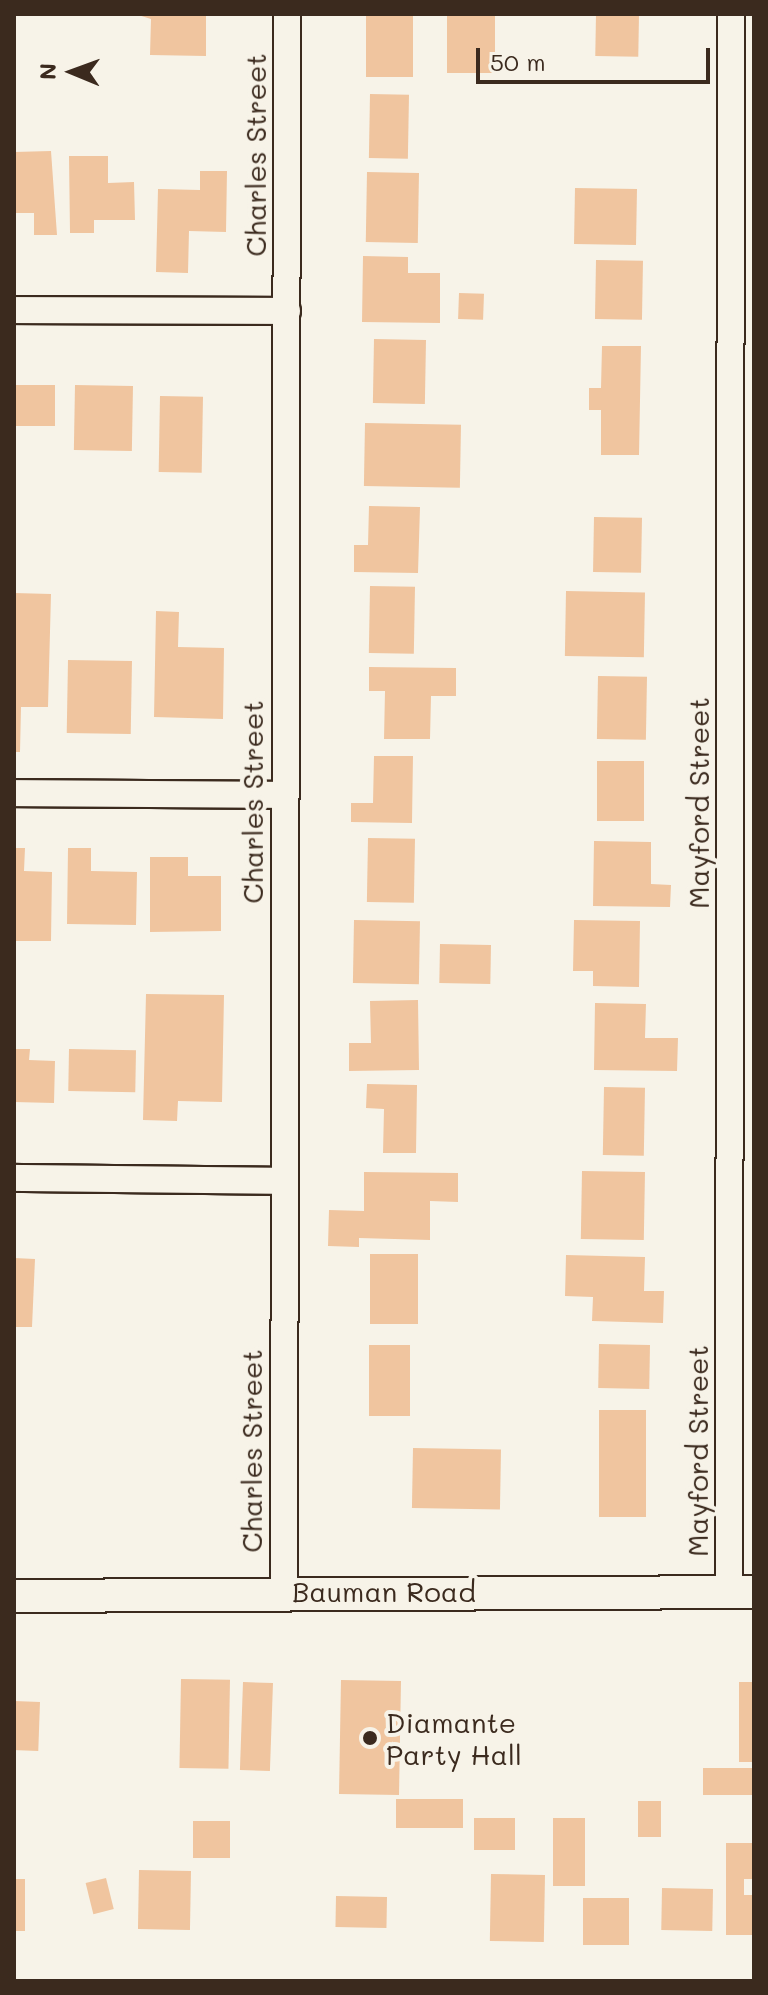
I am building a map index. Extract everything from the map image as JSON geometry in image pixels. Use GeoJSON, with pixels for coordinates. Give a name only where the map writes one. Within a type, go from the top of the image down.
{"type":"FeatureCollection","features":[{"type":"Feature","properties":{"kind":"street","name":"Charles Street"},"geometry":{"type":"LineString","coordinates":[[284,1591],[282,1181],[287,14]]}},
{"type":"Feature","properties":{"kind":"street","name":"Mayford Street"},"geometry":{"type":"LineString","coordinates":[[731,14],[742,1592]]}},
{"type":"Feature","properties":{"kind":"street"},"geometry":{"type":"LineString","coordinates":[[14,310],[287,311]]}},
{"type":"Feature","properties":{"kind":"street"},"geometry":{"type":"LineString","coordinates":[[14,793],[284,795]]}},
{"type":"Feature","properties":{"kind":"street"},"geometry":{"type":"LineString","coordinates":[[14,1178],[282,1181]]}},
{"type":"Feature","properties":{"kind":"street","name":"Bauman Road"},"geometry":{"type":"LineString","coordinates":[[14,1596],[284,1591],[742,1592]]}},
{"type":"Feature","properties":{"kind":"building"},"geometry":{"type":"Polygon","coordinates":[[[135,14],[206,14],[206,56],[150,55],[151,19],[135,14]]]}},
{"type":"Feature","properties":{"kind":"building"},"geometry":{"type":"Polygon","coordinates":[[[366,14],[413,14],[413,77],[366,77],[366,14]]]}},
{"type":"Feature","properties":{"kind":"building"},"geometry":{"type":"Polygon","coordinates":[[[447,14],[495,14],[495,73],[447,73],[447,14]]]}},
{"type":"Feature","properties":{"kind":"building"},"geometry":{"type":"Polygon","coordinates":[[[596,14],[639,15],[638,57],[595,56],[596,14]]]}},
{"type":"Feature","properties":{"kind":"building"},"geometry":{"type":"Polygon","coordinates":[[[370,94],[409,95],[408,159],[369,158],[370,94]]]}},
{"type":"Feature","properties":{"kind":"building"},"geometry":{"type":"Polygon","coordinates":[[[51,151],[57,235],[34,235],[34,213],[14,213],[14,152],[51,151]]]}},
{"type":"Feature","properties":{"kind":"building"},"geometry":{"type":"Polygon","coordinates":[[[69,156],[108,156],[108,183],[134,182],[135,220],[94,220],[94,233],[70,233],[69,156]]]}},
{"type":"Feature","properties":{"kind":"building"},"geometry":{"type":"Polygon","coordinates":[[[200,171],[227,171],[226,232],[189,231],[188,273],[156,272],[158,189],[200,190],[200,171]]]}},
{"type":"Feature","properties":{"kind":"building"},"geometry":{"type":"Polygon","coordinates":[[[367,172],[419,173],[418,243],[366,242],[367,172]]]}},
{"type":"Feature","properties":{"kind":"building"},"geometry":{"type":"Polygon","coordinates":[[[575,188],[637,189],[636,245],[574,244],[575,188]]]}},
{"type":"Feature","properties":{"kind":"building"},"geometry":{"type":"Polygon","coordinates":[[[363,256],[408,257],[408,273],[440,273],[440,323],[362,322],[363,256]]]}},
{"type":"Feature","properties":{"kind":"building"},"geometry":{"type":"Polygon","coordinates":[[[596,260],[643,261],[642,320],[595,319],[596,260]]]}},
{"type":"Feature","properties":{"kind":"building"},"geometry":{"type":"Polygon","coordinates":[[[459,293],[484,294],[483,320],[458,319],[459,293]]]}},
{"type":"Feature","properties":{"kind":"building"},"geometry":{"type":"Polygon","coordinates":[[[374,339],[426,340],[425,404],[373,403],[374,339]]]}},
{"type":"Feature","properties":{"kind":"building"},"geometry":{"type":"Polygon","coordinates":[[[602,346],[641,346],[639,455],[601,455],[601,410],[589,410],[589,388],[601,388],[602,346]]]}},
{"type":"Feature","properties":{"kind":"building"},"geometry":{"type":"Polygon","coordinates":[[[14,385],[55,385],[55,426],[14,426],[14,385]]]}},
{"type":"Feature","properties":{"kind":"building"},"geometry":{"type":"Polygon","coordinates":[[[75,385],[133,386],[132,451],[74,450],[75,385]]]}},
{"type":"Feature","properties":{"kind":"building"},"geometry":{"type":"Polygon","coordinates":[[[160,396],[203,397],[202,473],[159,472],[160,396]]]}},
{"type":"Feature","properties":{"kind":"building"},"geometry":{"type":"Polygon","coordinates":[[[365,423],[461,425],[460,488],[364,486],[365,423]]]}},
{"type":"Feature","properties":{"kind":"building"},"geometry":{"type":"Polygon","coordinates":[[[369,506],[420,507],[418,573],[354,572],[354,545],[368,545],[369,506]]]}},
{"type":"Feature","properties":{"kind":"building"},"geometry":{"type":"Polygon","coordinates":[[[594,517],[642,518],[641,573],[593,572],[594,517]]]}},
{"type":"Feature","properties":{"kind":"building"},"geometry":{"type":"Polygon","coordinates":[[[370,586],[415,587],[414,654],[369,653],[370,586]]]}},
{"type":"Feature","properties":{"kind":"building"},"geometry":{"type":"Polygon","coordinates":[[[566,591],[645,592],[644,657],[565,656],[566,591]]]}},
{"type":"Feature","properties":{"kind":"building"},"geometry":{"type":"Polygon","coordinates":[[[14,593],[51,594],[48,707],[21,707],[20,752],[14,752],[14,593]]]}},
{"type":"Feature","properties":{"kind":"building"},"geometry":{"type":"Polygon","coordinates":[[[156,611],[179,612],[178,647],[224,648],[223,719],[154,717],[156,611]]]}},
{"type":"Feature","properties":{"kind":"building"},"geometry":{"type":"Polygon","coordinates":[[[68,660],[132,661],[131,734],[67,733],[68,660]]]}},
{"type":"Feature","properties":{"kind":"building"},"geometry":{"type":"Polygon","coordinates":[[[369,667],[456,668],[456,696],[431,696],[430,739],[384,739],[385,691],[369,691],[369,667]]]}},
{"type":"Feature","properties":{"kind":"building"},"geometry":{"type":"Polygon","coordinates":[[[598,676],[647,677],[646,740],[597,739],[598,676]]]}},
{"type":"Feature","properties":{"kind":"building"},"geometry":{"type":"Polygon","coordinates":[[[374,756],[413,756],[412,823],[351,822],[351,803],[373,803],[374,756]]]}},
{"type":"Feature","properties":{"kind":"building"},"geometry":{"type":"Polygon","coordinates":[[[597,761],[644,761],[644,821],[597,821],[597,761]]]}},
{"type":"Feature","properties":{"kind":"building"},"geometry":{"type":"Polygon","coordinates":[[[368,838],[415,839],[414,903],[367,902],[368,838]]]}},
{"type":"Feature","properties":{"kind":"building"},"geometry":{"type":"Polygon","coordinates":[[[594,841],[651,842],[651,884],[671,885],[670,907],[593,906],[594,841]]]}},
{"type":"Feature","properties":{"kind":"building"},"geometry":{"type":"Polygon","coordinates":[[[14,848],[25,848],[24,871],[52,872],[51,941],[14,941],[14,848]]]}},
{"type":"Feature","properties":{"kind":"building"},"geometry":{"type":"Polygon","coordinates":[[[68,848],[91,848],[91,871],[137,872],[136,925],[67,924],[68,848]]]}},
{"type":"Feature","properties":{"kind":"building"},"geometry":{"type":"Polygon","coordinates":[[[150,857],[188,857],[188,876],[221,876],[221,931],[150,932],[150,857]]]}},
{"type":"Feature","properties":{"kind":"building"},"geometry":{"type":"Polygon","coordinates":[[[354,920],[420,921],[419,984],[353,983],[354,920]]]}},
{"type":"Feature","properties":{"kind":"building"},"geometry":{"type":"Polygon","coordinates":[[[574,920],[640,921],[639,987],[593,986],[593,971],[573,971],[574,920]]]}},
{"type":"Feature","properties":{"kind":"building"},"geometry":{"type":"Polygon","coordinates":[[[440,944],[491,945],[490,984],[439,983],[440,944]]]}},
{"type":"Feature","properties":{"kind":"building"},"geometry":{"type":"Polygon","coordinates":[[[146,994],[224,995],[222,1102],[178,1101],[177,1121],[143,1120],[146,994]]]}},
{"type":"Feature","properties":{"kind":"building"},"geometry":{"type":"Polygon","coordinates":[[[418,1000],[419,1070],[349,1071],[349,1043],[371,1043],[370,1001],[418,1000]]]}},
{"type":"Feature","properties":{"kind":"building"},"geometry":{"type":"Polygon","coordinates":[[[595,1003],[646,1004],[645,1038],[678,1038],[677,1071],[594,1070],[595,1003]]]}},
{"type":"Feature","properties":{"kind":"building"},"geometry":{"type":"Polygon","coordinates":[[[14,1049],[30,1049],[29,1060],[55,1061],[54,1103],[14,1102],[14,1049]]]}},
{"type":"Feature","properties":{"kind":"building"},"geometry":{"type":"Polygon","coordinates":[[[69,1049],[136,1050],[135,1092],[68,1091],[69,1049]]]}},
{"type":"Feature","properties":{"kind":"building"},"geometry":{"type":"Polygon","coordinates":[[[367,1084],[417,1085],[416,1153],[383,1153],[384,1109],[366,1108],[367,1084]]]}},
{"type":"Feature","properties":{"kind":"building"},"geometry":{"type":"Polygon","coordinates":[[[604,1087],[645,1088],[644,1156],[603,1155],[604,1087]]]}},
{"type":"Feature","properties":{"kind":"building"},"geometry":{"type":"Polygon","coordinates":[[[582,1171],[645,1172],[644,1240],[581,1239],[582,1171]]]}},
{"type":"Feature","properties":{"kind":"building"},"geometry":{"type":"Polygon","coordinates":[[[364,1172],[458,1173],[458,1202],[430,1201],[430,1240],[359,1238],[359,1247],[328,1246],[329,1210],[364,1211],[364,1172]]]}},
{"type":"Feature","properties":{"kind":"building"},"geometry":{"type":"Polygon","coordinates":[[[370,1254],[418,1254],[418,1324],[370,1324],[370,1254]]]}},
{"type":"Feature","properties":{"kind":"building"},"geometry":{"type":"Polygon","coordinates":[[[566,1255],[645,1257],[644,1291],[664,1291],[663,1323],[592,1321],[593,1297],[565,1296],[566,1255]]]}},
{"type":"Feature","properties":{"kind":"building"},"geometry":{"type":"Polygon","coordinates":[[[14,1258],[35,1259],[32,1327],[14,1327],[14,1258]]]}},
{"type":"Feature","properties":{"kind":"building"},"geometry":{"type":"Polygon","coordinates":[[[599,1344],[650,1345],[649,1389],[598,1388],[599,1344]]]}},
{"type":"Feature","properties":{"kind":"building"},"geometry":{"type":"Polygon","coordinates":[[[369,1345],[410,1345],[410,1416],[369,1416],[369,1345]]]}},
{"type":"Feature","properties":{"kind":"building"},"geometry":{"type":"Polygon","coordinates":[[[599,1410],[646,1410],[646,1517],[599,1517],[599,1410]]]}},
{"type":"Feature","properties":{"kind":"building"},"geometry":{"type":"Polygon","coordinates":[[[413,1448],[501,1450],[500,1510],[412,1508],[413,1448]]]}},
{"type":"Feature","properties":{"kind":"building"},"geometry":{"type":"Polygon","coordinates":[[[181,1679],[230,1680],[228,1769],[179,1768],[181,1679]]]}},
{"type":"Feature","properties":{"kind":"building","name":"Diamante Party Hall"},"geometry":{"type":"Polygon","coordinates":[[[341,1680],[401,1681],[399,1795],[339,1794],[341,1680]]]}},
{"type":"Feature","properties":{"kind":"building"},"geometry":{"type":"Polygon","coordinates":[[[243,1682],[273,1683],[270,1771],[240,1770],[243,1682]]]}},
{"type":"Feature","properties":{"kind":"building"},"geometry":{"type":"Polygon","coordinates":[[[739,1682],[754,1682],[754,1762],[739,1762],[739,1682]]]}},
{"type":"Feature","properties":{"kind":"building"},"geometry":{"type":"Polygon","coordinates":[[[14,1701],[40,1702],[38,1751],[14,1750],[14,1701]]]}},
{"type":"Feature","properties":{"kind":"building"},"geometry":{"type":"Polygon","coordinates":[[[703,1768],[754,1768],[754,1795],[703,1795],[703,1768]]]}},
{"type":"Feature","properties":{"kind":"building"},"geometry":{"type":"Polygon","coordinates":[[[396,1799],[463,1799],[463,1828],[396,1828],[396,1799]]]}},
{"type":"Feature","properties":{"kind":"building"},"geometry":{"type":"Polygon","coordinates":[[[638,1801],[661,1801],[661,1837],[638,1837],[638,1801]]]}},
{"type":"Feature","properties":{"kind":"building"},"geometry":{"type":"Polygon","coordinates":[[[474,1818],[515,1818],[515,1850],[474,1850],[474,1818]]]}},
{"type":"Feature","properties":{"kind":"building"},"geometry":{"type":"Polygon","coordinates":[[[553,1818],[585,1818],[585,1886],[553,1886],[553,1818]]]}},
{"type":"Feature","properties":{"kind":"building"},"geometry":{"type":"Polygon","coordinates":[[[193,1821],[230,1821],[230,1858],[193,1858],[193,1821]]]}},
{"type":"Feature","properties":{"kind":"building"},"geometry":{"type":"Polygon","coordinates":[[[726,1843],[754,1843],[754,1879],[744,1879],[744,1895],[754,1895],[754,1935],[726,1935],[726,1843]]]}},
{"type":"Feature","properties":{"kind":"building"},"geometry":{"type":"Polygon","coordinates":[[[139,1870],[191,1871],[190,1930],[138,1929],[139,1870]]]}},
{"type":"Feature","properties":{"kind":"building"},"geometry":{"type":"Polygon","coordinates":[[[491,1874],[545,1875],[544,1942],[490,1941],[491,1874]]]}},
{"type":"Feature","properties":{"kind":"building"},"geometry":{"type":"Polygon","coordinates":[[[106,1878],[114,1909],[93,1914],[86,1883],[106,1878]]]}},
{"type":"Feature","properties":{"kind":"building"},"geometry":{"type":"Polygon","coordinates":[[[14,1879],[25,1879],[25,1931],[14,1931],[14,1879]]]}},
{"type":"Feature","properties":{"kind":"building"},"geometry":{"type":"Polygon","coordinates":[[[662,1888],[713,1889],[712,1931],[661,1930],[662,1888]]]}},
{"type":"Feature","properties":{"kind":"building"},"geometry":{"type":"Polygon","coordinates":[[[336,1896],[387,1897],[386,1928],[335,1927],[336,1896]]]}},
{"type":"Feature","properties":{"kind":"building"},"geometry":{"type":"Polygon","coordinates":[[[583,1898],[629,1898],[629,1945],[583,1945],[583,1898]]]}},
{"type":"Feature","properties":{"kind":"place","name":"Diamante Party Hall"},"geometry":{"type":"Point","coordinates":[370,1738]}}]}
